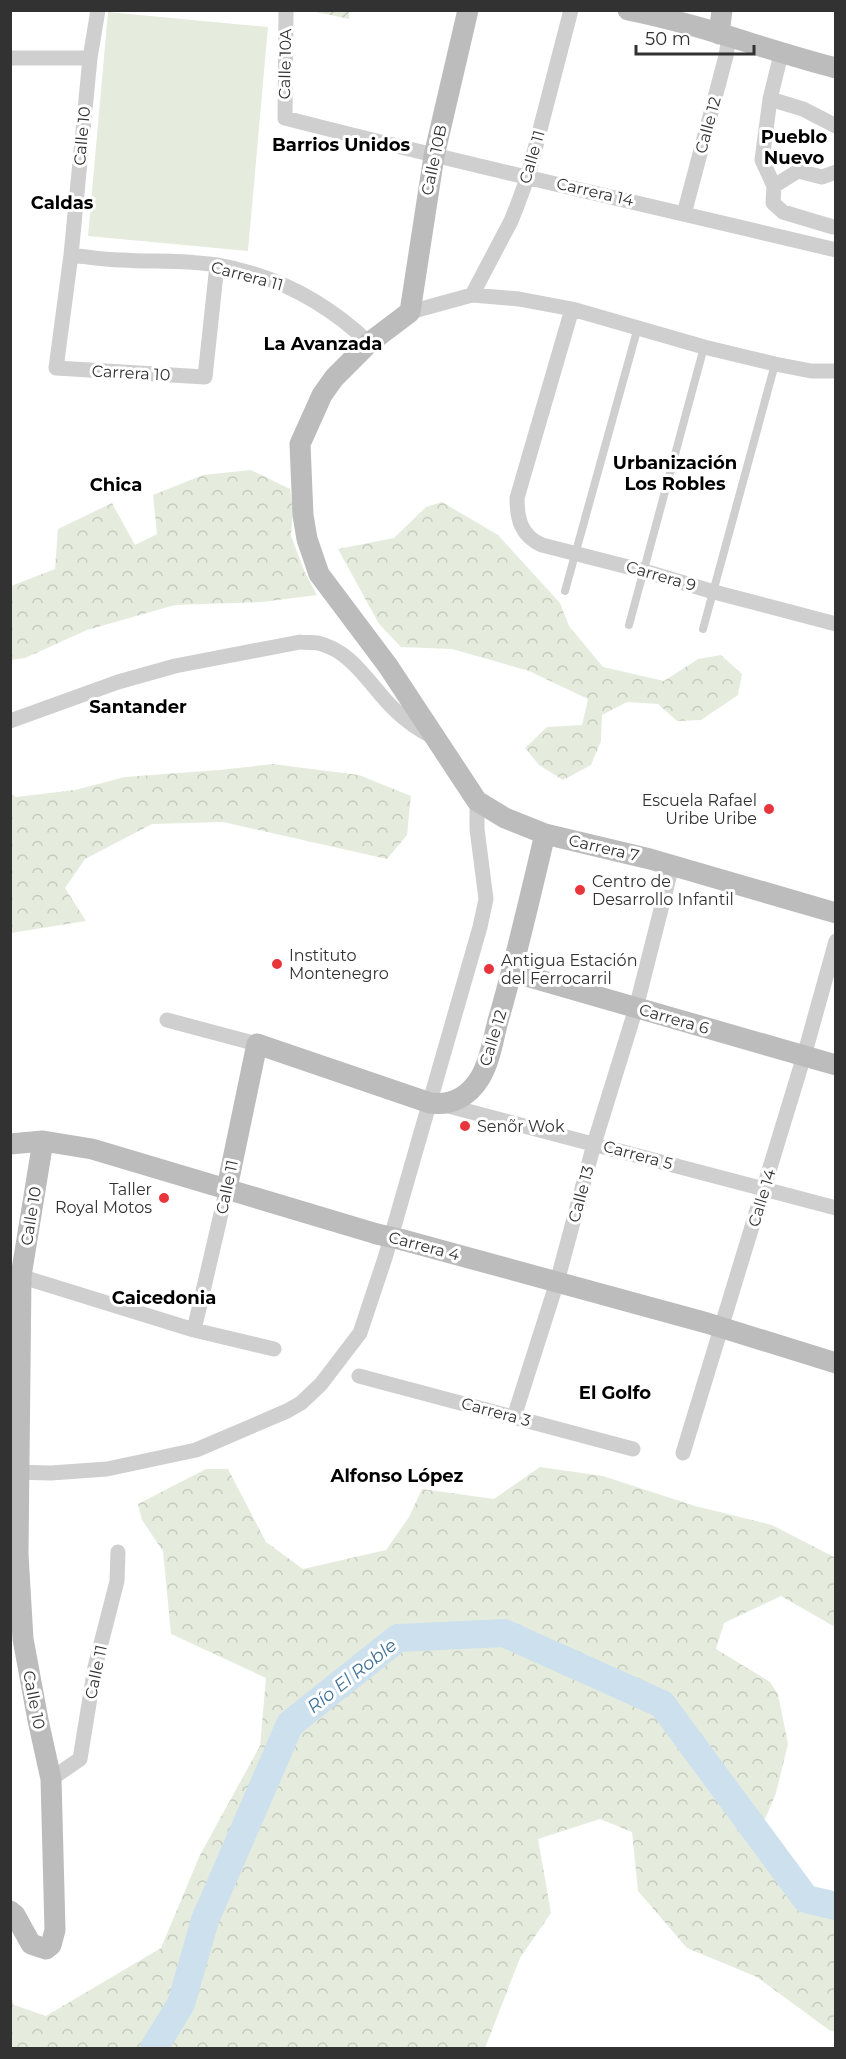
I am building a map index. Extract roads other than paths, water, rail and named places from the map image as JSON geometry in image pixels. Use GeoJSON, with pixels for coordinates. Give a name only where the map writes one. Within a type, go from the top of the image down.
{"type":"FeatureCollection","features":[{"type":"Feature","properties":{"kind":"main road","name":"Calle 10B"},"geometry":{"type":"LineString","coordinates":[[410,312],[434,156],[468,10]]}},
{"type":"Feature","properties":{"kind":"main road","name":"Calle 12"},"geometry":{"type":"LineString","coordinates":[[722,10],[724,35]]}},
{"type":"Feature","properties":{"kind":"main road"},"geometry":{"type":"LineString","coordinates":[[640,12],[836,68]]}},
{"type":"Feature","properties":{"kind":"main road"},"geometry":{"type":"LineString","coordinates":[[410,312],[369,343],[334,378],[311,416],[300,444],[301,491],[307,539],[320,574],[388,666],[477,801]]}},
{"type":"Feature","properties":{"kind":"main road","name":"Carrera 7"},"geometry":{"type":"LineString","coordinates":[[477,801],[505,818],[545,834],[650,859],[836,913]]}},
{"type":"Feature","properties":{"kind":"main road","name":"Calle 12"},"geometry":{"type":"LineString","coordinates":[[435,1103],[451,1102],[467,1094],[481,1077],[512,972],[545,834]]}},
{"type":"Feature","properties":{"kind":"main road","name":"Carrera 6"},"geometry":{"type":"LineString","coordinates":[[512,972],[836,1065]]}},
{"type":"Feature","properties":{"kind":"main road","name":"Carrera 5"},"geometry":{"type":"LineString","coordinates":[[257,1044],[435,1103]]}},
{"type":"Feature","properties":{"kind":"main road","name":"Calle 11"},"geometry":{"type":"LineString","coordinates":[[227,1188],[257,1044]]}},
{"type":"Feature","properties":{"kind":"main road","name":"Carrera 4"},"geometry":{"type":"LineString","coordinates":[[10,1144],[43,1141],[92,1149],[377,1234],[722,1328],[836,1362]]}},
{"type":"Feature","properties":{"kind":"main road","name":"Calle 10"},"geometry":{"type":"LineString","coordinates":[[10,1911],[15,1915],[31,1944],[46,1949],[51,1945],[55,1930],[51,1779],[23,1639],[15,1472],[16,1275],[43,1141]]}},
{"type":"Feature","properties":{"kind":"street","name":"Calle 10"},"geometry":{"type":"LineString","coordinates":[[56,368],[71,255],[90,58],[98,10]]}},
{"type":"Feature","properties":{"kind":"street","name":"Calle 10A"},"geometry":{"type":"LineString","coordinates":[[285,118],[286,10]]}},
{"type":"Feature","properties":{"kind":"street","name":"Calle 11"},"geometry":{"type":"LineString","coordinates":[[472,295],[512,221],[528,176],[571,10]]}},
{"type":"Feature","properties":{"kind":"street","name":"Calle 12"},"geometry":{"type":"LineString","coordinates":[[684,214],[726,56],[724,35]]}},
{"type":"Feature","properties":{"kind":"street"},"geometry":{"type":"LineString","coordinates":[[781,54],[770,99],[762,160],[774,186],[773,203],[783,212],[833,227]]}},
{"type":"Feature","properties":{"kind":"street"},"geometry":{"type":"LineString","coordinates":[[10,58],[90,58]]}},
{"type":"Feature","properties":{"kind":"street"},"geometry":{"type":"LineString","coordinates":[[770,99],[803,110],[836,126]]}},
{"type":"Feature","properties":{"kind":"street","name":"Carrera 14"},"geometry":{"type":"LineString","coordinates":[[285,118],[434,156],[528,176],[836,250]]}},
{"type":"Feature","properties":{"kind":"street"},"geometry":{"type":"LineString","coordinates":[[774,186],[798,171],[822,177],[836,172]]}},
{"type":"Feature","properties":{"kind":"street","name":"Carrera 11"},"geometry":{"type":"LineString","coordinates":[[71,255],[217,265],[260,276],[304,294],[369,343]]}},
{"type":"Feature","properties":{"kind":"street","name":"Carrera 10"},"geometry":{"type":"LineString","coordinates":[[56,368],[205,377],[217,265]]}},
{"type":"Feature","properties":{"kind":"street"},"geometry":{"type":"LineString","coordinates":[[410,312],[472,295],[519,299],[572,309],[704,347],[775,364],[811,371],[836,371]]}},
{"type":"Feature","properties":{"kind":"street","name":"Carrera 9"},"geometry":{"type":"LineString","coordinates":[[572,309],[517,498],[517,517],[532,541],[836,624]]}},
{"type":"Feature","properties":{"kind":"street"},"geometry":{"type":"LineString","coordinates":[[10,721],[118,682],[175,666],[300,642],[318,643],[336,651],[365,674],[392,708],[415,728],[438,740]]}},
{"type":"Feature","properties":{"kind":"street"},"geometry":{"type":"LineString","coordinates":[[15,1472],[51,1473],[107,1469],[196,1450],[250,1428],[301,1403],[321,1384],[360,1333],[385,1258],[418,1137],[435,1103],[453,1015],[480,927],[486,899],[477,829],[477,801]]}},
{"type":"Feature","properties":{"kind":"street","name":"Calle 13"},"geometry":{"type":"LineString","coordinates":[[514,1417],[557,1282],[594,1144],[636,1008],[672,866]]}},
{"type":"Feature","properties":{"kind":"street","name":"Calle 14"},"geometry":{"type":"LineString","coordinates":[[683,1453],[765,1188],[836,940]]}},
{"type":"Feature","properties":{"kind":"street","name":"Carrera 5"},"geometry":{"type":"LineString","coordinates":[[167,1020],[257,1044]]}},
{"type":"Feature","properties":{"kind":"street","name":"Carrera 5"},"geometry":{"type":"LineString","coordinates":[[435,1103],[836,1208]]}},
{"type":"Feature","properties":{"kind":"street","name":"Calle 11"},"geometry":{"type":"LineString","coordinates":[[194,1330],[227,1188]]}},
{"type":"Feature","properties":{"kind":"street"},"geometry":{"type":"LineString","coordinates":[[16,1275],[194,1330],[274,1349]]}},
{"type":"Feature","properties":{"kind":"street","name":"Carrera 3"},"geometry":{"type":"LineString","coordinates":[[359,1376],[633,1449]]}},
{"type":"Feature","properties":{"kind":"street","name":"Calle 11"},"geometry":{"type":"LineString","coordinates":[[51,1779],[80,1759],[95,1667],[117,1581],[118,1551]]}},
{"type":"Feature","properties":{"kind":"lane"},"geometry":{"type":"LineString","coordinates":[[565,591],[638,327]]}},
{"type":"Feature","properties":{"kind":"lane"},"geometry":{"type":"LineString","coordinates":[[630,625],[704,347]]}},
{"type":"Feature","properties":{"kind":"lane"},"geometry":{"type":"LineString","coordinates":[[703,629],[775,364]]}},
{"type":"Feature","properties":{"kind":"waterway","name":"Río El Roble"},"geometry":{"type":"LineString","coordinates":[[154,2048],[181,2004],[205,1920],[290,1724],[398,1638],[504,1633],[662,1704],[806,1899],[836,1906]]}},
{"type":"Feature","properties":{"kind":"place","name":"Escuela Rafael Uribe Uribe"},"geometry":{"type":"Point","coordinates":[769,809]}},
{"type":"Feature","properties":{"kind":"place","name":"Centro de Desarrollo Infantil"},"geometry":{"type":"Point","coordinates":[580,890]}},
{"type":"Feature","properties":{"kind":"place","name":"Instituto Montenegro"},"geometry":{"type":"Point","coordinates":[277,964]}},
{"type":"Feature","properties":{"kind":"place","name":"Antigua Estación del Ferrocarril"},"geometry":{"type":"Point","coordinates":[489,969]}},
{"type":"Feature","properties":{"kind":"place","name":"Senõr Wok"},"geometry":{"type":"Point","coordinates":[465,1126]}},
{"type":"Feature","properties":{"kind":"place","name":"Taller Royal Motos"},"geometry":{"type":"Point","coordinates":[164,1198]}},
{"type":"Feature","properties":{"kind":"district","name":"Barrios Unidos"},"geometry":{"type":"Point","coordinates":[341,145]}},
{"type":"Feature","properties":{"kind":"district","name":"Pueblo Nuevo"},"geometry":{"type":"Point","coordinates":[794,147]}},
{"type":"Feature","properties":{"kind":"district","name":"Caldas"},"geometry":{"type":"Point","coordinates":[62,203]}},
{"type":"Feature","properties":{"kind":"district","name":"La Avanzada"},"geometry":{"type":"Point","coordinates":[323,344]}},
{"type":"Feature","properties":{"kind":"district","name":"Urbanización Los Robles"},"geometry":{"type":"Point","coordinates":[675,473]}},
{"type":"Feature","properties":{"kind":"district","name":"Chica"},"geometry":{"type":"Point","coordinates":[116,485]}},
{"type":"Feature","properties":{"kind":"district","name":"Santander"},"geometry":{"type":"Point","coordinates":[138,707]}},
{"type":"Feature","properties":{"kind":"district","name":"Caicedonia"},"geometry":{"type":"Point","coordinates":[164,1298]}},
{"type":"Feature","properties":{"kind":"district","name":"El Golfo"},"geometry":{"type":"Point","coordinates":[615,1393]}},
{"type":"Feature","properties":{"kind":"district","name":"Alfonso López"},"geometry":{"type":"Point","coordinates":[397,1476]}}]}
